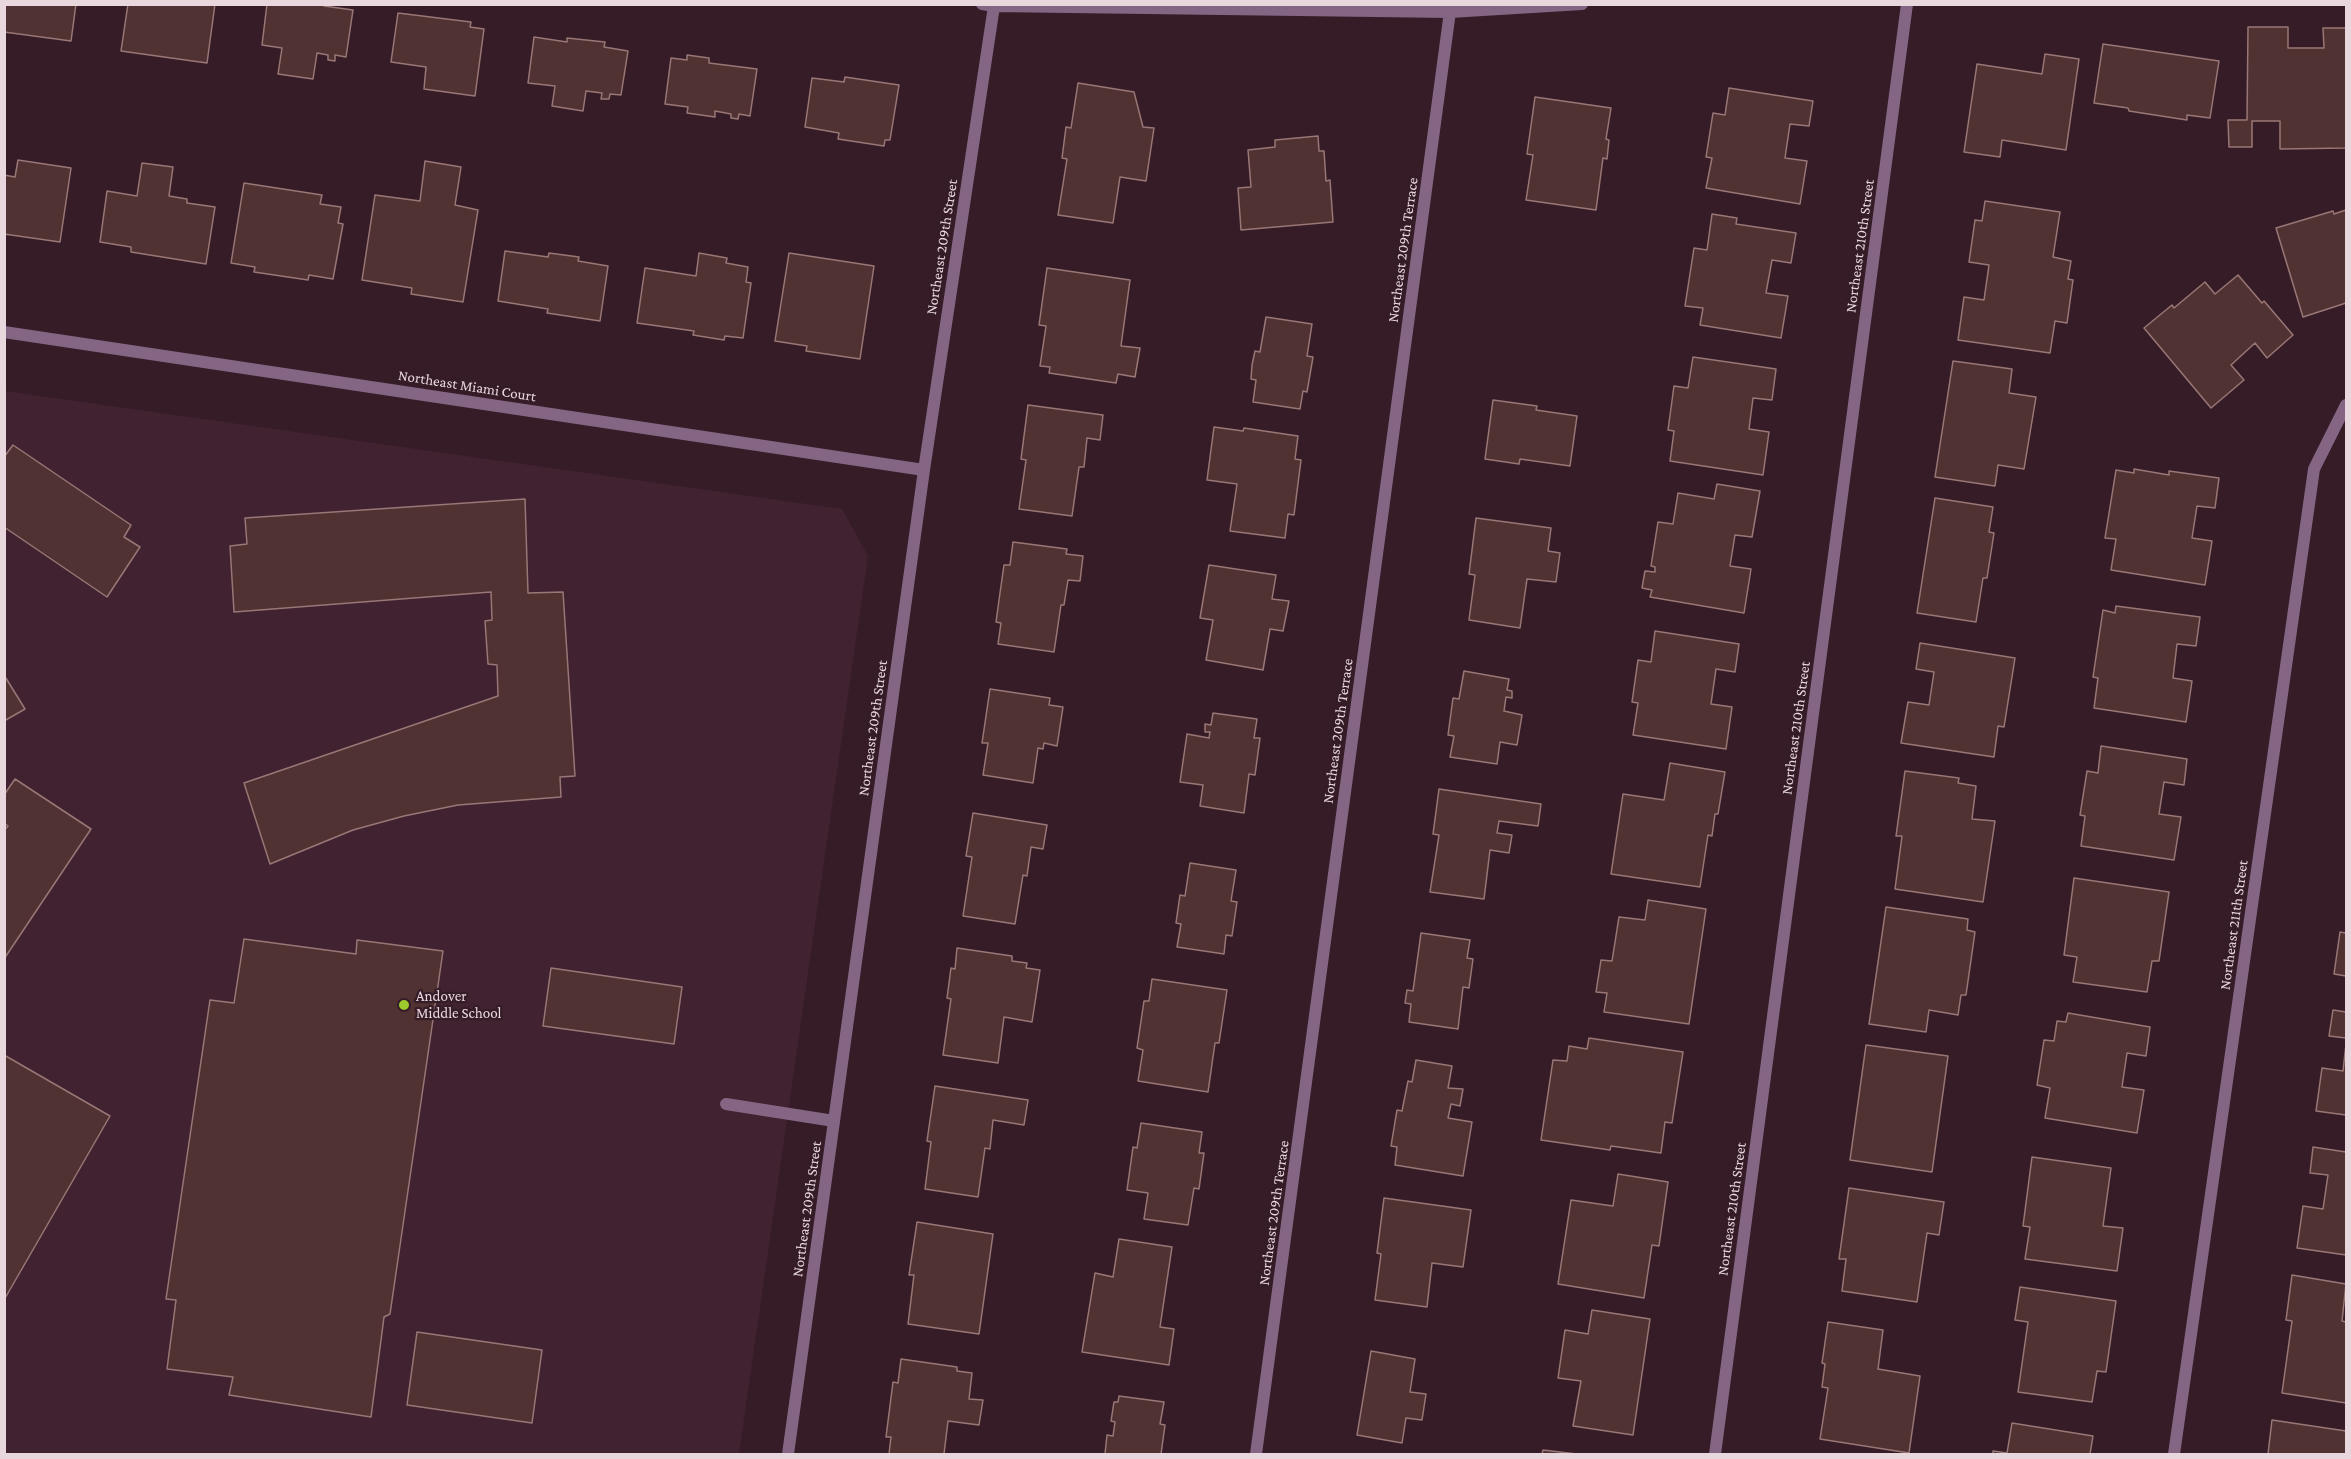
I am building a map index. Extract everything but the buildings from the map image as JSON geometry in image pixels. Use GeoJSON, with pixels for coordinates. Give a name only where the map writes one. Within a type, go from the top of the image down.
{"type":"FeatureCollection","features":[{"type":"Feature","properties":{"kind":"street"},"geometry":{"type":"LineString","coordinates":[[988,5],[1450,8],[1582,4]]}},
{"type":"Feature","properties":{"kind":"street","name":"Northeast 210th Street"},"geometry":{"type":"LineString","coordinates":[[1715,1455],[1907,4]]}},
{"type":"Feature","properties":{"kind":"street","name":"Northeast 209th Street"},"geometry":{"type":"LineString","coordinates":[[788,1455],[988,5]]}},
{"type":"Feature","properties":{"kind":"street","name":"Northeast 209th Terrace"},"geometry":{"type":"LineString","coordinates":[[1256,1455],[1450,8]]}},
{"type":"Feature","properties":{"kind":"street","name":"Northeast Miami Court"},"geometry":{"type":"LineString","coordinates":[[4,332],[924,470]]}},
{"type":"Feature","properties":{"kind":"street","name":"Northeast 211th Street"},"geometry":{"type":"LineString","coordinates":[[2174,1455],[2314,469],[2345,405]]}},
{"type":"Feature","properties":{"kind":"street"},"geometry":{"type":"LineString","coordinates":[[726,1104],[834,1121]]}},
{"type":"Feature","properties":{"kind":"shaded area","name":"Andover Middle School"},"geometry":{"type":"Polygon","coordinates":[[[5,391],[842,509],[868,556],[739,1454],[5,1454],[5,391]]]}},
{"type":"Feature","properties":{"kind":"place","name":"Andover Middle School"},"geometry":{"type":"Point","coordinates":[404,1005]}}]}
